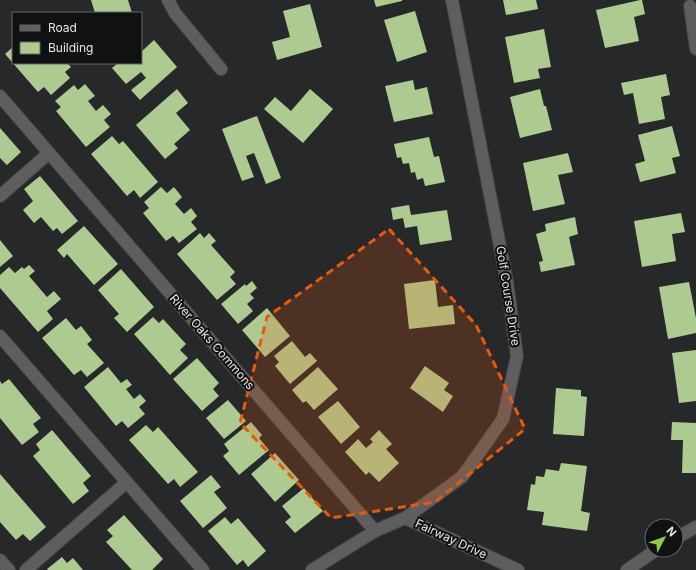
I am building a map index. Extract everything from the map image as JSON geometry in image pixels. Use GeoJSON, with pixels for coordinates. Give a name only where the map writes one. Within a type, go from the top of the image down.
{"type":"FeatureCollection","features":[{"type":"Feature","properties":{"kind":"street"},"geometry":{"type":"LineString","coordinates":[[168,0],[175,13],[221,69]]}},
{"type":"Feature","properties":{"kind":"street","name":"Golf Course Drive"},"geometry":{"type":"LineString","coordinates":[[312,570],[375,531],[405,518],[462,477],[503,419],[517,356],[507,282],[452,0]]}},
{"type":"Feature","properties":{"kind":"street"},"geometry":{"type":"LineString","coordinates":[[690,6],[696,48]]}},
{"type":"Feature","properties":{"kind":"street","name":"River Oaks Commons"},"geometry":{"type":"LineString","coordinates":[[0,96],[375,531]]}},
{"type":"Feature","properties":{"kind":"street"},"geometry":{"type":"LineString","coordinates":[[0,196],[49,153]]}},
{"type":"Feature","properties":{"kind":"street"},"geometry":{"type":"LineString","coordinates":[[0,336],[203,570]]}},
{"type":"Feature","properties":{"kind":"street"},"geometry":{"type":"LineString","coordinates":[[26,570],[127,482]]}},
{"type":"Feature","properties":{"kind":"street","name":"Fairway Drive"},"geometry":{"type":"LineString","coordinates":[[405,518],[518,570]]}},
{"type":"Feature","properties":{"kind":"street"},"geometry":{"type":"LineString","coordinates":[[684,534],[696,527]]}},
{"type":"Feature","properties":{"kind":"street"},"geometry":{"type":"LineString","coordinates":[[627,570],[644,558]]}},
{"type":"Feature","properties":{"kind":"street"},"geometry":{"type":"LineString","coordinates":[[0,560],[9,570]]}},
{"type":"Feature","properties":{"kind":"highlighted area"},"geometry":{"type":"Polygon","coordinates":[[[389,229],[476,325],[525,429],[435,502],[331,518],[240,423],[267,317],[389,229]]]}},
{"type":"Feature","properties":{"kind":"building"},"geometry":{"type":"Polygon","coordinates":[[[91,0],[128,0],[132,12],[95,12],[91,0]]]}},
{"type":"Feature","properties":{"kind":"building"},"geometry":{"type":"Polygon","coordinates":[[[374,0],[402,0],[402,1],[376,7],[374,0]]]}},
{"type":"Feature","properties":{"kind":"building"},"geometry":{"type":"Polygon","coordinates":[[[503,0],[536,0],[538,9],[506,15],[503,0]]]}},
{"type":"Feature","properties":{"kind":"building"},"geometry":{"type":"Polygon","coordinates":[[[642,0],[645,14],[634,17],[639,41],[605,48],[596,10],[642,0]]]}},
{"type":"Feature","properties":{"kind":"building"},"geometry":{"type":"Polygon","coordinates":[[[310,4],[322,47],[277,60],[272,42],[290,37],[283,11],[310,4]]]}},
{"type":"Feature","properties":{"kind":"building"},"geometry":{"type":"Polygon","coordinates":[[[415,11],[427,52],[397,62],[384,20],[415,11]]]}},
{"type":"Feature","properties":{"kind":"building"},"geometry":{"type":"Polygon","coordinates":[[[544,29],[551,67],[538,69],[540,78],[514,83],[505,37],[544,29]]]}},
{"type":"Feature","properties":{"kind":"building"},"geometry":{"type":"Polygon","coordinates":[[[154,40],[177,67],[140,100],[131,90],[146,78],[141,72],[126,84],[112,68],[117,64],[142,64],[142,51],[154,40]]]}},
{"type":"Feature","properties":{"kind":"building"},"geometry":{"type":"Polygon","coordinates":[[[12,48],[12,62],[5,54],[12,48]]]}},
{"type":"Feature","properties":{"kind":"building"},"geometry":{"type":"Polygon","coordinates":[[[14,64],[68,64],[71,67],[65,72],[70,78],[51,95],[44,87],[38,92],[14,64]]]}},
{"type":"Feature","properties":{"kind":"building"},"geometry":{"type":"Polygon","coordinates":[[[666,74],[670,95],[661,97],[665,119],[639,124],[633,93],[624,95],[621,83],[666,74]]]}},
{"type":"Feature","properties":{"kind":"building"},"geometry":{"type":"Polygon","coordinates":[[[413,80],[415,90],[427,87],[433,114],[394,122],[385,86],[413,80]]]}},
{"type":"Feature","properties":{"kind":"building"},"geometry":{"type":"Polygon","coordinates":[[[85,84],[95,96],[88,101],[96,111],[103,105],[111,114],[104,120],[110,127],[86,147],[56,111],[61,107],[55,101],[74,85],[78,90],[85,84]]]}},
{"type":"Feature","properties":{"kind":"building"},"geometry":{"type":"Polygon","coordinates":[[[177,89],[188,103],[176,113],[190,130],[174,144],[178,148],[165,159],[136,125],[177,89]]]}},
{"type":"Feature","properties":{"kind":"building"},"geometry":{"type":"Polygon","coordinates":[[[310,89],[333,109],[303,143],[264,109],[275,97],[291,111],[310,89]]]}},
{"type":"Feature","properties":{"kind":"building"},"geometry":{"type":"Polygon","coordinates":[[[540,89],[552,130],[520,138],[510,97],[540,89]]]}},
{"type":"Feature","properties":{"kind":"building"},"geometry":{"type":"Polygon","coordinates":[[[257,116],[281,178],[266,184],[254,153],[246,156],[254,177],[242,181],[222,129],[257,116]]]}},
{"type":"Feature","properties":{"kind":"building"},"geometry":{"type":"Polygon","coordinates":[[[672,126],[680,156],[672,158],[676,173],[640,182],[635,164],[645,161],[638,135],[672,126]]]}},
{"type":"Feature","properties":{"kind":"building"},"geometry":{"type":"Polygon","coordinates":[[[0,128],[21,152],[7,165],[0,158],[0,128]]]}},
{"type":"Feature","properties":{"kind":"building"},"geometry":{"type":"Polygon","coordinates":[[[112,136],[119,144],[123,141],[158,182],[140,198],[134,190],[127,196],[91,154],[112,136]]]}},
{"type":"Feature","properties":{"kind":"building"},"geometry":{"type":"Polygon","coordinates":[[[429,137],[434,157],[439,156],[445,182],[425,186],[423,178],[417,180],[415,172],[411,173],[409,163],[403,164],[401,157],[397,158],[394,144],[429,137]]]}},
{"type":"Feature","properties":{"kind":"building"},"geometry":{"type":"Polygon","coordinates":[[[568,153],[573,172],[558,175],[565,204],[533,211],[523,163],[568,153]]]}},
{"type":"Feature","properties":{"kind":"building"},"geometry":{"type":"Polygon","coordinates":[[[40,176],[78,221],[62,234],[57,228],[53,231],[41,217],[34,223],[23,210],[33,201],[24,189],[40,176]]]}},
{"type":"Feature","properties":{"kind":"building"},"geometry":{"type":"Polygon","coordinates":[[[161,187],[167,193],[174,187],[182,197],[175,204],[184,214],[191,208],[197,216],[191,222],[197,229],[179,243],[173,236],[166,241],[143,213],[149,208],[144,202],[161,187]]]}},
{"type":"Feature","properties":{"kind":"building"},"geometry":{"type":"Polygon","coordinates":[[[409,205],[411,215],[447,210],[452,240],[420,245],[417,226],[405,228],[403,218],[393,220],[391,208],[409,205]]]}},
{"type":"Feature","properties":{"kind":"building"},"geometry":{"type":"Polygon","coordinates":[[[681,213],[685,232],[672,234],[676,261],[642,267],[634,221],[681,213]]]}},
{"type":"Feature","properties":{"kind":"building"},"geometry":{"type":"Polygon","coordinates":[[[575,217],[578,234],[569,237],[575,265],[541,272],[539,262],[543,261],[536,234],[546,231],[545,224],[575,217]]]}},
{"type":"Feature","properties":{"kind":"building"},"geometry":{"type":"Polygon","coordinates":[[[84,226],[118,264],[94,285],[67,254],[64,258],[57,250],[84,226]]]}},
{"type":"Feature","properties":{"kind":"building"},"geometry":{"type":"Polygon","coordinates":[[[200,233],[204,238],[209,233],[216,241],[211,245],[235,272],[230,277],[236,284],[217,300],[177,254],[200,233]]]}},
{"type":"Feature","properties":{"kind":"building"},"geometry":{"type":"Polygon","coordinates":[[[0,240],[13,256],[0,267],[0,240]]]}},
{"type":"Feature","properties":{"kind":"building"},"geometry":{"type":"Polygon","coordinates":[[[29,265],[35,271],[29,276],[47,297],[54,291],[61,299],[47,311],[53,319],[38,332],[0,288],[0,275],[9,267],[15,273],[22,267],[24,269],[29,265]]]}},
{"type":"Feature","properties":{"kind":"building"},"geometry":{"type":"Polygon","coordinates":[[[121,269],[154,307],[127,332],[114,318],[119,314],[98,290],[121,269]]]}},
{"type":"Feature","properties":{"kind":"building"},"geometry":{"type":"Polygon","coordinates":[[[435,280],[438,307],[453,305],[455,324],[409,329],[404,284],[435,280]]]}},
{"type":"Feature","properties":{"kind":"building"},"geometry":{"type":"Polygon","coordinates":[[[252,281],[257,288],[250,294],[254,298],[247,304],[253,311],[238,324],[221,304],[245,284],[246,286],[252,281]]]}},
{"type":"Feature","properties":{"kind":"building"},"geometry":{"type":"Polygon","coordinates":[[[689,282],[696,318],[696,333],[668,339],[659,287],[689,282]]]}},
{"type":"Feature","properties":{"kind":"building"},"geometry":{"type":"Polygon","coordinates":[[[267,308],[290,336],[265,357],[242,330],[267,308]]]}},
{"type":"Feature","properties":{"kind":"building"},"geometry":{"type":"Polygon","coordinates":[[[153,317],[159,323],[163,319],[186,344],[180,350],[188,358],[170,375],[134,334],[153,317]]]}},
{"type":"Feature","properties":{"kind":"building"},"geometry":{"type":"Polygon","coordinates":[[[66,318],[76,330],[81,326],[92,340],[87,344],[104,363],[87,377],[81,370],[74,375],[42,338],[66,318]]]}},
{"type":"Feature","properties":{"kind":"building"},"geometry":{"type":"Polygon","coordinates":[[[292,341],[305,357],[310,353],[317,361],[290,384],[275,366],[279,362],[274,356],[292,341]]]}},
{"type":"Feature","properties":{"kind":"building"},"geometry":{"type":"Polygon","coordinates":[[[696,350],[696,401],[679,403],[672,353],[696,350]]]}},
{"type":"Feature","properties":{"kind":"building"},"geometry":{"type":"Polygon","coordinates":[[[197,358],[219,383],[213,389],[219,396],[202,411],[173,379],[197,358]]]}},
{"type":"Feature","properties":{"kind":"building"},"geometry":{"type":"Polygon","coordinates":[[[425,366],[449,383],[444,390],[453,396],[443,412],[410,388],[425,366]]]}},
{"type":"Feature","properties":{"kind":"building"},"geometry":{"type":"Polygon","coordinates":[[[108,367],[121,383],[127,379],[132,385],[126,389],[134,399],[140,394],[146,401],[139,407],[145,414],[128,428],[122,421],[116,426],[84,387],[108,367]]]}},
{"type":"Feature","properties":{"kind":"building"},"geometry":{"type":"Polygon","coordinates":[[[318,367],[338,389],[314,410],[306,401],[303,403],[292,390],[318,367]]]}},
{"type":"Feature","properties":{"kind":"building"},"geometry":{"type":"Polygon","coordinates":[[[9,379],[41,418],[33,424],[39,432],[22,445],[0,418],[0,381],[2,384],[9,379]]]}},
{"type":"Feature","properties":{"kind":"building"},"geometry":{"type":"Polygon","coordinates":[[[556,388],[581,390],[581,396],[587,397],[584,436],[553,434],[556,388]]]}},
{"type":"Feature","properties":{"kind":"building"},"geometry":{"type":"Polygon","coordinates":[[[228,400],[246,421],[224,439],[206,418],[228,400]]]}},
{"type":"Feature","properties":{"kind":"building"},"geometry":{"type":"Polygon","coordinates":[[[338,401],[360,427],[341,444],[318,417],[338,401]]]}},
{"type":"Feature","properties":{"kind":"building"},"geometry":{"type":"Polygon","coordinates":[[[251,422],[262,435],[259,438],[269,450],[239,475],[223,456],[229,451],[224,444],[251,422]]]}},
{"type":"Feature","properties":{"kind":"building"},"geometry":{"type":"Polygon","coordinates":[[[672,422],[696,423],[696,473],[682,473],[683,440],[671,440],[672,422]]]}},
{"type":"Feature","properties":{"kind":"building"},"geometry":{"type":"Polygon","coordinates":[[[146,425],[153,432],[158,427],[198,472],[180,487],[174,479],[168,484],[129,440],[146,425]]]}},
{"type":"Feature","properties":{"kind":"building"},"geometry":{"type":"Polygon","coordinates":[[[52,430],[91,476],[83,483],[89,491],[73,504],[33,456],[40,450],[36,444],[52,430]]]}},
{"type":"Feature","properties":{"kind":"building"},"geometry":{"type":"Polygon","coordinates":[[[379,430],[392,444],[386,449],[399,463],[379,482],[369,472],[366,475],[345,452],[358,439],[366,448],[373,442],[370,439],[379,430]]]}},
{"type":"Feature","properties":{"kind":"building"},"geometry":{"type":"Polygon","coordinates":[[[275,453],[299,480],[275,502],[251,474],[275,453]]]}},
{"type":"Feature","properties":{"kind":"building"},"geometry":{"type":"Polygon","coordinates":[[[561,463],[587,466],[581,511],[590,513],[587,531],[542,525],[544,512],[527,510],[531,484],[535,485],[536,476],[544,477],[546,469],[559,471],[561,463]]]}},
{"type":"Feature","properties":{"kind":"building"},"geometry":{"type":"Polygon","coordinates":[[[0,474],[46,527],[30,541],[23,534],[16,540],[0,522],[0,474]]]}},
{"type":"Feature","properties":{"kind":"building"},"geometry":{"type":"Polygon","coordinates":[[[211,475],[221,487],[214,492],[227,508],[203,528],[180,501],[211,475]]]}},
{"type":"Feature","properties":{"kind":"building"},"geometry":{"type":"Polygon","coordinates":[[[304,488],[323,511],[295,533],[285,522],[291,517],[282,506],[304,488]]]}},
{"type":"Feature","properties":{"kind":"building"},"geometry":{"type":"Polygon","coordinates":[[[124,515],[163,559],[152,570],[132,570],[106,542],[113,536],[107,530],[124,515]]]}},
{"type":"Feature","properties":{"kind":"building"},"geometry":{"type":"Polygon","coordinates":[[[225,517],[231,524],[238,518],[266,551],[248,567],[243,560],[237,565],[208,531],[225,517]]]}},
{"type":"Feature","properties":{"kind":"building"},"geometry":{"type":"Polygon","coordinates":[[[62,557],[67,563],[73,558],[83,570],[47,569],[62,557]]]}}]}
